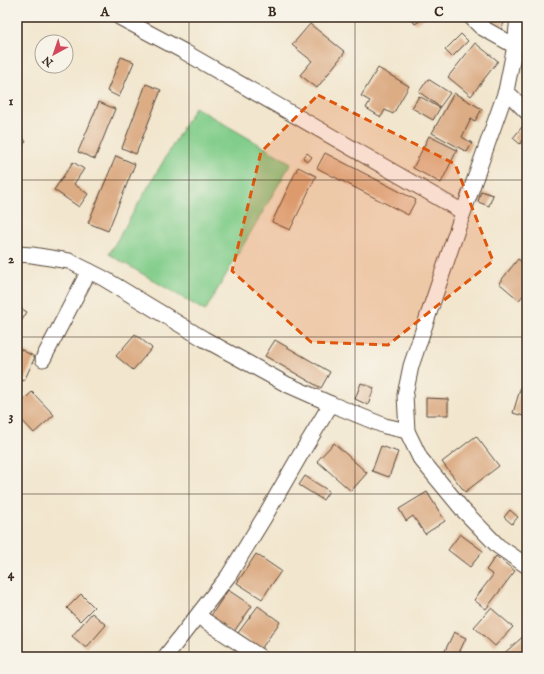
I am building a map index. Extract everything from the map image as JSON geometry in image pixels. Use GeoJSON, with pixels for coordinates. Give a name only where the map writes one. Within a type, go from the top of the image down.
{"type":"FeatureCollection","features":[{"type":"Feature","properties":{"kind":"street"},"geometry":{"type":"LineString","coordinates":[[119,17],[190,55],[463,212]]}},
{"type":"Feature","properties":{"kind":"street"},"geometry":{"type":"LineString","coordinates":[[471,17],[481,27],[515,46]]}},
{"type":"Feature","properties":{"kind":"street"},"geometry":{"type":"LineString","coordinates":[[518,17],[515,46],[506,91],[411,366],[405,395],[407,431],[420,458],[463,510],[498,546],[527,566]]}},
{"type":"Feature","properties":{"kind":"street"},"geometry":{"type":"LineString","coordinates":[[506,91],[527,112]]}},
{"type":"Feature","properties":{"kind":"street"},"geometry":{"type":"LineString","coordinates":[[17,254],[32,254],[69,261],[103,278],[230,354],[286,384],[385,426],[407,431]]}},
{"type":"Feature","properties":{"kind":"street"},"geometry":{"type":"LineString","coordinates":[[43,359],[89,271]]}},
{"type":"Feature","properties":{"kind":"street"},"geometry":{"type":"LineString","coordinates":[[165,657],[229,575],[332,404]]}},
{"type":"Feature","properties":{"kind":"street"},"geometry":{"type":"LineString","coordinates":[[198,616],[260,657]]}},
{"type":"Feature","properties":{"kind":"highlighted area"},"geometry":{"type":"Polygon","coordinates":[[[318,95],[455,164],[493,261],[388,345],[311,342],[232,271],[261,152],[318,95]]]}},
{"type":"Feature","properties":{"kind":"green space"},"geometry":{"type":"Polygon","coordinates":[[[195,107],[291,163],[205,311],[109,254],[195,107]]]}},
{"type":"Feature","properties":{"kind":"building"},"geometry":{"type":"Polygon","coordinates":[[[410,17],[426,17],[415,24],[410,17]]]}},
{"type":"Feature","properties":{"kind":"building"},"geometry":{"type":"Polygon","coordinates":[[[490,17],[507,17],[500,31],[486,21],[490,17]]]}},
{"type":"Feature","properties":{"kind":"building"},"geometry":{"type":"Polygon","coordinates":[[[310,24],[345,52],[317,88],[300,75],[312,61],[292,45],[310,24]]]}},
{"type":"Feature","properties":{"kind":"building"},"geometry":{"type":"Polygon","coordinates":[[[461,34],[468,41],[452,57],[445,50],[461,34]]]}},
{"type":"Feature","properties":{"kind":"building"},"geometry":{"type":"Polygon","coordinates":[[[475,43],[498,61],[471,96],[448,77],[475,43]]]}},
{"type":"Feature","properties":{"kind":"building"},"geometry":{"type":"Polygon","coordinates":[[[121,57],[134,62],[119,97],[107,91],[121,57]]]}},
{"type":"Feature","properties":{"kind":"building"},"geometry":{"type":"Polygon","coordinates":[[[378,68],[409,86],[393,114],[385,110],[381,117],[366,108],[370,101],[361,96],[378,68]]]}},
{"type":"Feature","properties":{"kind":"building"},"geometry":{"type":"Polygon","coordinates":[[[428,79],[450,93],[440,107],[419,92],[428,79]]]}},
{"type":"Feature","properties":{"kind":"building"},"geometry":{"type":"Polygon","coordinates":[[[146,84],[161,90],[136,154],[122,148],[146,84]]]}},
{"type":"Feature","properties":{"kind":"building"},"geometry":{"type":"Polygon","coordinates":[[[454,93],[482,109],[475,121],[471,119],[462,137],[472,143],[467,152],[432,133],[454,93]]]}},
{"type":"Feature","properties":{"kind":"building"},"geometry":{"type":"Polygon","coordinates":[[[419,96],[440,108],[433,120],[412,108],[419,96]]]}},
{"type":"Feature","properties":{"kind":"building"},"geometry":{"type":"Polygon","coordinates":[[[99,102],[115,109],[95,159],[78,152],[99,102]]]}},
{"type":"Feature","properties":{"kind":"building"},"geometry":{"type":"Polygon","coordinates":[[[522,127],[527,131],[527,135],[520,144],[513,138],[522,127]]]}},
{"type":"Feature","properties":{"kind":"building"},"geometry":{"type":"Polygon","coordinates":[[[18,130],[26,142],[17,148],[17,131],[18,130]]]}},
{"type":"Feature","properties":{"kind":"building"},"geometry":{"type":"Polygon","coordinates":[[[429,136],[457,150],[441,183],[413,168],[429,136]]]}},
{"type":"Feature","properties":{"kind":"building"},"geometry":{"type":"Polygon","coordinates":[[[307,153],[312,157],[308,162],[303,158],[307,153]]]}},
{"type":"Feature","properties":{"kind":"building"},"geometry":{"type":"Polygon","coordinates":[[[325,153],[416,200],[408,215],[317,168],[325,153]]]}},
{"type":"Feature","properties":{"kind":"building"},"geometry":{"type":"Polygon","coordinates":[[[116,156],[135,164],[108,231],[88,223],[116,156]]]}},
{"type":"Feature","properties":{"kind":"building"},"geometry":{"type":"Polygon","coordinates":[[[73,162],[84,169],[74,184],[88,194],[79,207],[54,190],[73,162]]]}},
{"type":"Feature","properties":{"kind":"building"},"geometry":{"type":"Polygon","coordinates":[[[298,167],[316,176],[290,230],[272,222],[298,167]]]}},
{"type":"Feature","properties":{"kind":"building"},"geometry":{"type":"Polygon","coordinates":[[[481,191],[493,195],[489,206],[478,202],[481,191]]]}},
{"type":"Feature","properties":{"kind":"building"},"geometry":{"type":"Polygon","coordinates":[[[518,259],[527,266],[527,291],[519,300],[499,283],[518,259]]]}},
{"type":"Feature","properties":{"kind":"building"},"geometry":{"type":"Polygon","coordinates":[[[17,306],[27,312],[17,328],[17,306]]]}},
{"type":"Feature","properties":{"kind":"building"},"geometry":{"type":"Polygon","coordinates":[[[135,334],[152,348],[133,370],[116,356],[135,334]]]}},
{"type":"Feature","properties":{"kind":"building"},"geometry":{"type":"Polygon","coordinates":[[[275,340],[330,372],[321,388],[265,356],[275,340]]]}},
{"type":"Feature","properties":{"kind":"building"},"geometry":{"type":"Polygon","coordinates":[[[18,348],[35,357],[24,381],[17,378],[18,348]]]}},
{"type":"Feature","properties":{"kind":"building"},"geometry":{"type":"Polygon","coordinates":[[[527,366],[527,417],[513,413],[527,366]]]}},
{"type":"Feature","properties":{"kind":"building"},"geometry":{"type":"Polygon","coordinates":[[[361,383],[374,388],[368,405],[355,399],[361,383]]]}},
{"type":"Feature","properties":{"kind":"building"},"geometry":{"type":"Polygon","coordinates":[[[32,392],[54,415],[34,433],[17,415],[17,406],[32,392]]]}},
{"type":"Feature","properties":{"kind":"building"},"geometry":{"type":"Polygon","coordinates":[[[426,398],[448,399],[448,415],[426,415],[426,398]]]}},
{"type":"Feature","properties":{"kind":"building"},"geometry":{"type":"Polygon","coordinates":[[[476,436],[499,466],[465,492],[442,462],[476,436]]]}},
{"type":"Feature","properties":{"kind":"building"},"geometry":{"type":"Polygon","coordinates":[[[334,443],[367,473],[351,491],[317,461],[334,443]]]}},
{"type":"Feature","properties":{"kind":"building"},"geometry":{"type":"Polygon","coordinates":[[[381,446],[398,452],[389,477],[372,471],[381,446]]]}},
{"type":"Feature","properties":{"kind":"building"},"geometry":{"type":"Polygon","coordinates":[[[305,476],[329,491],[323,500],[299,485],[305,476]]]}},
{"type":"Feature","properties":{"kind":"building"},"geometry":{"type":"Polygon","coordinates":[[[427,492],[445,521],[425,534],[413,516],[406,521],[399,509],[427,492]]]}},
{"type":"Feature","properties":{"kind":"building"},"geometry":{"type":"Polygon","coordinates":[[[510,510],[518,517],[512,524],[504,517],[510,510]]]}},
{"type":"Feature","properties":{"kind":"building"},"geometry":{"type":"Polygon","coordinates":[[[460,534],[483,551],[470,567],[448,550],[460,534]]]}},
{"type":"Feature","properties":{"kind":"building"},"geometry":{"type":"Polygon","coordinates":[[[256,554],[281,571],[262,599],[237,583],[256,554]]]}},
{"type":"Feature","properties":{"kind":"building"},"geometry":{"type":"Polygon","coordinates":[[[496,556],[515,571],[486,609],[474,600],[493,575],[486,570],[496,556]]]}},
{"type":"Feature","properties":{"kind":"building"},"geometry":{"type":"Polygon","coordinates":[[[228,590],[252,606],[233,633],[210,617],[228,590]]]}},
{"type":"Feature","properties":{"kind":"building"},"geometry":{"type":"Polygon","coordinates":[[[81,594],[94,607],[80,621],[67,608],[81,594]]]}},
{"type":"Feature","properties":{"kind":"building"},"geometry":{"type":"Polygon","coordinates":[[[258,606],[280,622],[261,649],[238,633],[258,606]]]}},
{"type":"Feature","properties":{"kind":"building"},"geometry":{"type":"Polygon","coordinates":[[[491,608],[513,627],[495,646],[474,627],[491,608]]]}},
{"type":"Feature","properties":{"kind":"building"},"geometry":{"type":"Polygon","coordinates":[[[92,613],[106,625],[86,648],[72,636],[92,613]]]}},
{"type":"Feature","properties":{"kind":"building"},"geometry":{"type":"Polygon","coordinates":[[[454,632],[466,638],[457,657],[442,657],[454,632]]]}},
{"type":"Feature","properties":{"kind":"building"},"geometry":{"type":"Polygon","coordinates":[[[527,633],[527,657],[500,657],[527,633]]]}}]}
